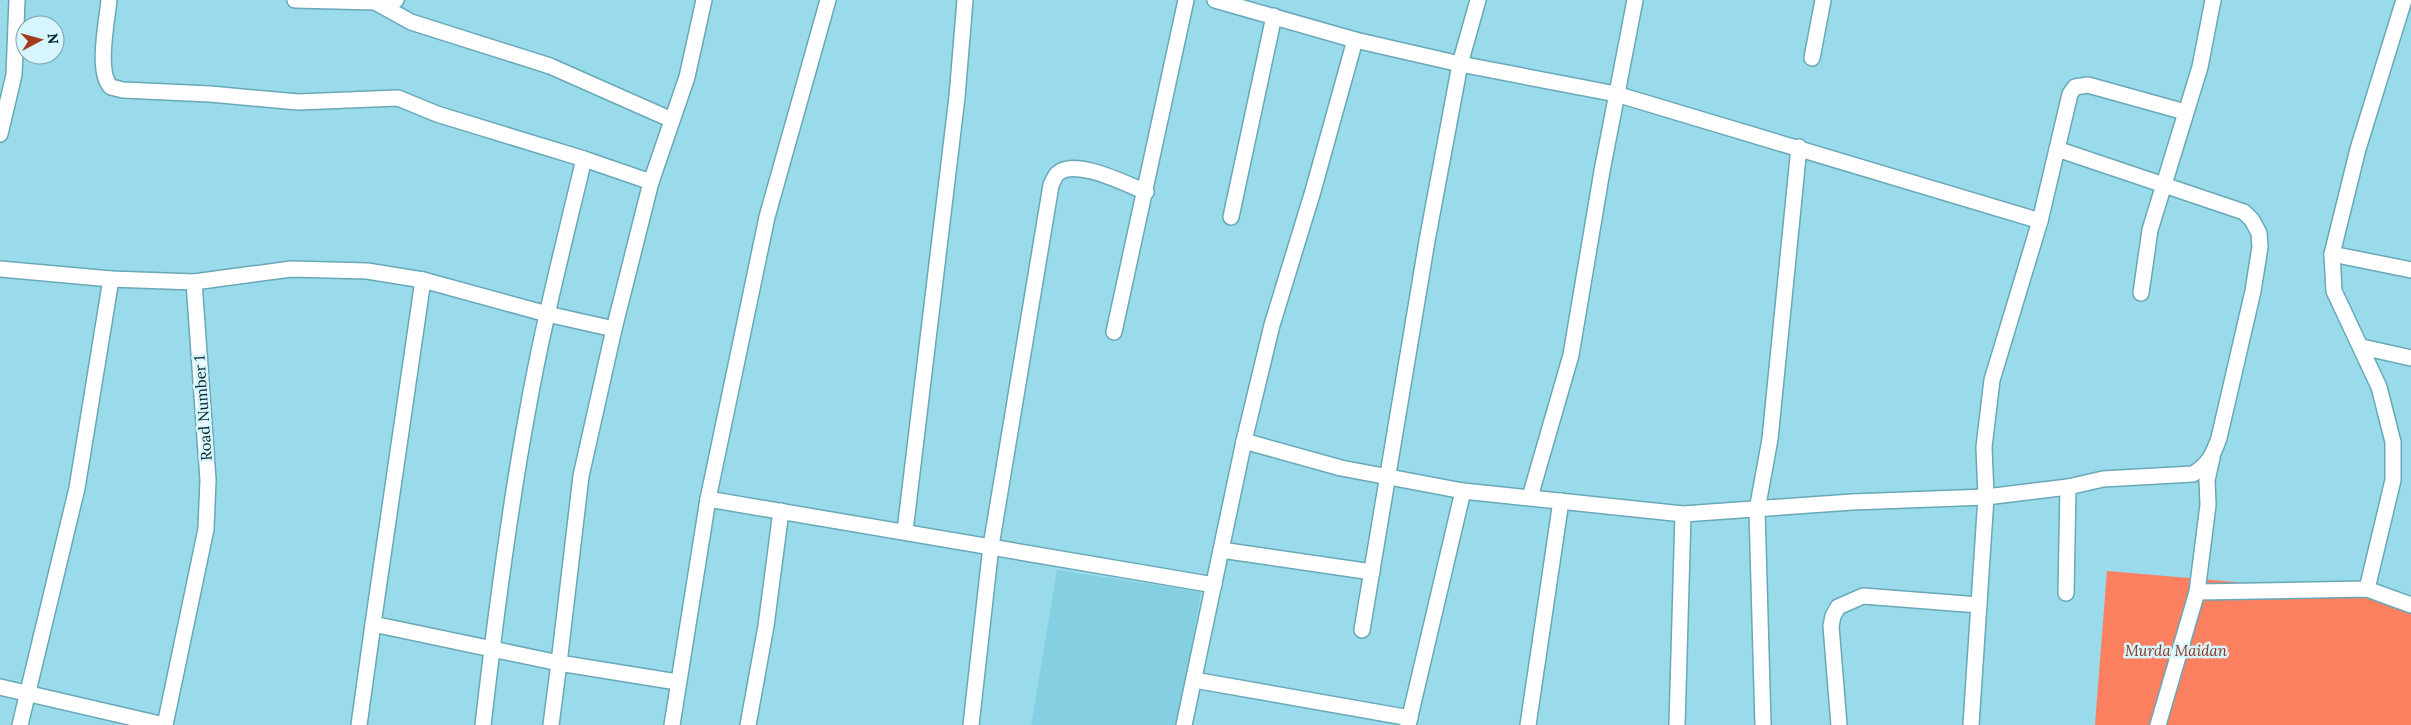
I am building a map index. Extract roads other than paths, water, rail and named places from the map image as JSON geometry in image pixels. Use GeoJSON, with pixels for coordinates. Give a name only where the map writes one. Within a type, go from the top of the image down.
{"type":"FeatureCollection","features":[{"type":"Feature","properties":{"kind":"street"},"geometry":{"type":"LineString","coordinates":[[0,134],[14,75],[17,0]]}},
{"type":"Feature","properties":{"kind":"street"},"geometry":{"type":"LineString","coordinates":[[109,0],[103,62],[104,77],[111,88],[298,102],[398,98],[437,114],[584,159],[651,182]]}},
{"type":"Feature","properties":{"kind":"street"},"geometry":{"type":"LineString","coordinates":[[295,0],[375,2],[396,0]]}},
{"type":"Feature","properties":{"kind":"street"},"geometry":{"type":"LineString","coordinates":[[551,725],[580,476],[651,182],[687,77],[704,0]]}},
{"type":"Feature","properties":{"kind":"street"},"geometry":{"type":"LineString","coordinates":[[672,725],[677,682],[708,499],[766,217],[828,0]]}},
{"type":"Feature","properties":{"kind":"street"},"geometry":{"type":"LineString","coordinates":[[905,532],[957,97],[965,0]]}},
{"type":"Feature","properties":{"kind":"street"},"geometry":{"type":"LineString","coordinates":[[1114,332],[1146,192],[1186,0]]}},
{"type":"Feature","properties":{"kind":"street"},"geometry":{"type":"LineString","coordinates":[[1215,0],[1356,40],[1460,64],[1616,94],[1799,147],[2040,221]]}},
{"type":"Feature","properties":{"kind":"street"},"geometry":{"type":"LineString","coordinates":[[1362,630],[1427,241],[1460,64],[1478,0]]}},
{"type":"Feature","properties":{"kind":"street"},"geometry":{"type":"LineString","coordinates":[[1530,497],[1571,355],[1616,94],[1635,0]]}},
{"type":"Feature","properties":{"kind":"street"},"geometry":{"type":"LineString","coordinates":[[1812,58],[1823,0]]}},
{"type":"Feature","properties":{"kind":"street"},"geometry":{"type":"LineString","coordinates":[[2140,293],[2150,230],[2200,67],[2213,0]]}},
{"type":"Feature","properties":{"kind":"street"},"geometry":{"type":"LineString","coordinates":[[2367,589],[2393,480],[2393,442],[2379,387],[2362,347],[2334,291],[2332,254],[2366,120],[2404,0]]}},
{"type":"Feature","properties":{"kind":"street"},"geometry":{"type":"LineString","coordinates":[[375,2],[410,22],[550,66],[672,120]]}},
{"type":"Feature","properties":{"kind":"street"},"geometry":{"type":"LineString","coordinates":[[1232,217],[1274,16]]}},
{"type":"Feature","properties":{"kind":"street"},"geometry":{"type":"LineString","coordinates":[[1184,725],[1244,442],[1272,324],[1313,191],[1356,40]]}},
{"type":"Feature","properties":{"kind":"street"},"geometry":{"type":"LineString","coordinates":[[1972,725],[1986,497],[1984,447],[1992,380],[2040,221],[2070,94],[2080,85],[2088,85],[2185,112]]}},
{"type":"Feature","properties":{"kind":"street"},"geometry":{"type":"LineString","coordinates":[[1763,725],[1758,510],[1770,439],[1799,147]]}},
{"type":"Feature","properties":{"kind":"street"},"geometry":{"type":"LineString","coordinates":[[2057,149],[2244,212],[2252,220],[2259,232],[2260,247],[2254,291],[2219,438],[2207,480],[2208,505],[2197,592],[2158,725]]}},
{"type":"Feature","properties":{"kind":"street"},"geometry":{"type":"LineString","coordinates":[[483,725],[506,534],[547,314],[584,159]]}},
{"type":"Feature","properties":{"kind":"street"},"geometry":{"type":"LineString","coordinates":[[970,725],[990,546],[1051,184],[1057,174],[1069,168],[1081,168],[1146,192]]}},
{"type":"Feature","properties":{"kind":"street"},"geometry":{"type":"LineString","coordinates":[[2332,254],[2411,270]]}},
{"type":"Feature","properties":{"kind":"street"},"geometry":{"type":"LineString","coordinates":[[0,269],[111,279],[194,282],[291,269],[367,271],[423,280],[614,330]]}},
{"type":"Feature","properties":{"kind":"street"},"geometry":{"type":"LineString","coordinates":[[20,725],[77,488],[111,279]]}},
{"type":"Feature","properties":{"kind":"street"},"geometry":{"type":"LineString","coordinates":[[359,725],[423,280]]}},
{"type":"Feature","properties":{"kind":"street","name":"Road Number 1"},"geometry":{"type":"LineString","coordinates":[[165,725],[206,529],[208,480],[194,282]]}},
{"type":"Feature","properties":{"kind":"street"},"geometry":{"type":"LineString","coordinates":[[2362,347],[2411,358]]}},
{"type":"Feature","properties":{"kind":"street"},"geometry":{"type":"LineString","coordinates":[[1244,442],[1341,468],[1463,491],[1683,514],[1852,502],[1986,497],[2068,487],[2103,479],[2193,474],[2204,467],[2212,458]]}},
{"type":"Feature","properties":{"kind":"street"},"geometry":{"type":"LineString","coordinates":[[2066,593],[2068,487]]}},
{"type":"Feature","properties":{"kind":"street"},"geometry":{"type":"LineString","coordinates":[[1194,680],[1409,722],[1463,491]]}},
{"type":"Feature","properties":{"kind":"street"},"geometry":{"type":"LineString","coordinates":[[708,499],[1214,585]]}},
{"type":"Feature","properties":{"kind":"street"},"geometry":{"type":"LineString","coordinates":[[1528,725],[1561,501]]}},
{"type":"Feature","properties":{"kind":"street"},"geometry":{"type":"LineString","coordinates":[[748,725],[766,626],[781,511]]}},
{"type":"Feature","properties":{"kind":"street"},"geometry":{"type":"LineString","coordinates":[[1677,725],[1683,514]]}},
{"type":"Feature","properties":{"kind":"street"},"geometry":{"type":"LineString","coordinates":[[1221,550],[1372,572]]}},
{"type":"Feature","properties":{"kind":"street"},"geometry":{"type":"LineString","coordinates":[[2197,592],[2367,589],[2411,605]]}},
{"type":"Feature","properties":{"kind":"street"},"geometry":{"type":"LineString","coordinates":[[1839,725],[1831,626],[1833,616],[1838,607],[1863,596],[1980,606]]}},
{"type":"Feature","properties":{"kind":"street"},"geometry":{"type":"LineString","coordinates":[[373,624],[559,663],[677,682]]}},
{"type":"Feature","properties":{"kind":"street"},"geometry":{"type":"LineString","coordinates":[[0,687],[165,725]]}},
{"type":"Feature","properties":{"kind":"park label","name":"Murda Maidan"},"geometry":{"type":"Point","coordinates":[2176,651]}}]}
